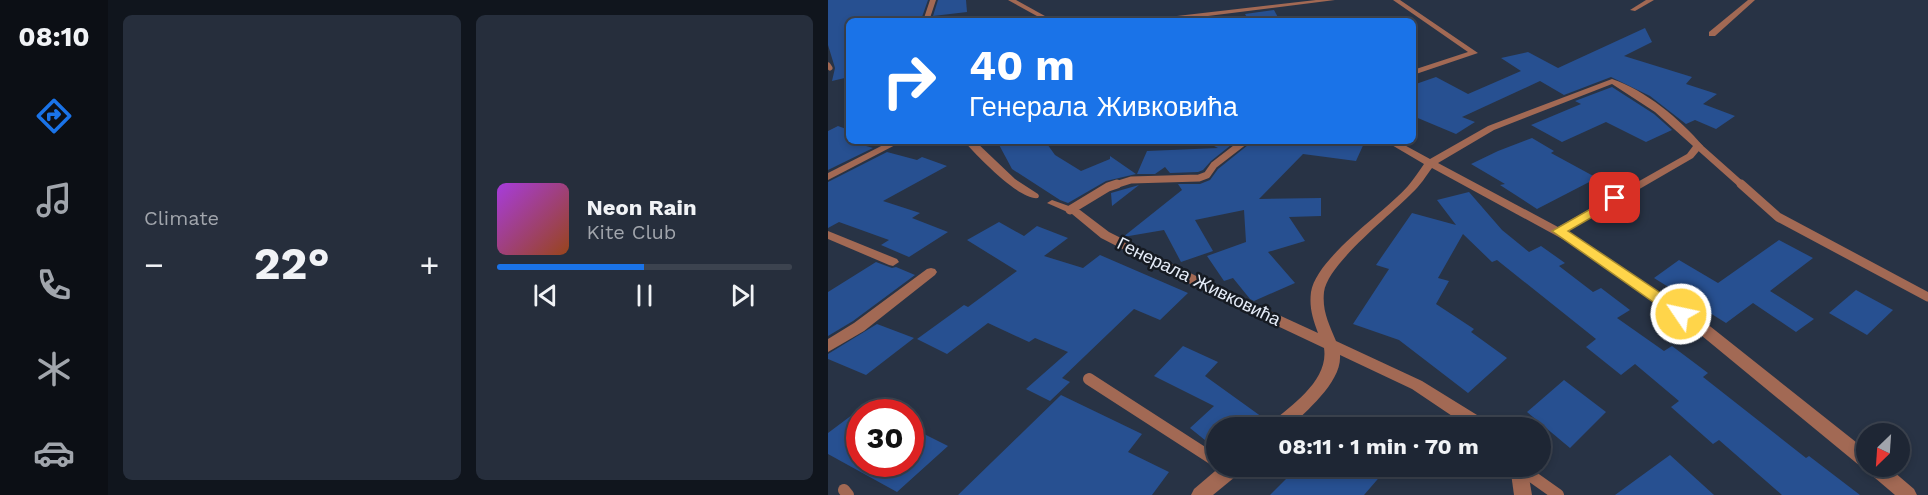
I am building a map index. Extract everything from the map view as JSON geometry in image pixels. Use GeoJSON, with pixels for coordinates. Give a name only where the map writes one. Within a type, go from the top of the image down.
{"type":"FeatureCollection","features":[{"type":"Feature","properties":{"kind":"street"},"geometry":{"type":"LineString","coordinates":[[927,18],[933,0]]}},
{"type":"Feature","properties":{"kind":"street"},"geometry":{"type":"LineString","coordinates":[[1011,0],[1045,18]]}},
{"type":"Feature","properties":{"kind":"street"},"geometry":{"type":"LineString","coordinates":[[1177,18],[1332,0]]}},
{"type":"Feature","properties":{"kind":"street"},"geometry":{"type":"LineString","coordinates":[[1396,0],[1474,53],[1416,72]]}},
{"type":"Feature","properties":{"kind":"street"},"geometry":{"type":"LineString","coordinates":[[1633,10],[1651,0]]}},
{"type":"Feature","properties":{"kind":"street"},"geometry":{"type":"LineString","coordinates":[[1712,34],[1752,0]]}},
{"type":"Feature","properties":{"kind":"street"},"geometry":{"type":"LineString","coordinates":[[1416,21],[1423,20]]}},
{"type":"Feature","properties":{"kind":"street"},"geometry":{"type":"LineString","coordinates":[[1288,417],[1324,382],[1333,359],[1331,347],[1317,313],[1317,290],[1322,281],[1344,252],[1411,189],[1430,163],[1491,128],[1612,81],[1630,90],[1668,116],[1698,146],[1690,156],[1559,231]]}},
{"type":"Feature","properties":{"kind":"street"},"geometry":{"type":"LineString","coordinates":[[828,177],[892,144]]}},
{"type":"Feature","properties":{"kind":"street"},"geometry":{"type":"LineString","coordinates":[[972,144],[1011,181],[1034,196]]}},
{"type":"Feature","properties":{"kind":"street"},"geometry":{"type":"LineString","coordinates":[[1395,144],[1559,231],[1701,327],[1856,452]]}},
{"type":"Feature","properties":{"kind":"street","name":"Генерала Живковића"},"geometry":{"type":"LineString","coordinates":[[1052,203],[1087,219],[1105,235],[1119,243],[1331,347],[1417,385],[1467,417]]}},
{"type":"Feature","properties":{"kind":"street"},"geometry":{"type":"LineString","coordinates":[[828,235],[893,262]]}},
{"type":"Feature","properties":{"kind":"street"},"geometry":{"type":"LineString","coordinates":[[828,346],[859,327],[931,272]]}},
{"type":"Feature","properties":{"kind":"street"},"geometry":{"type":"LineString","coordinates":[[1200,495],[1217,477]]}},
{"type":"Feature","properties":{"kind":"street"},"geometry":{"type":"LineString","coordinates":[[1520,477],[1523,495]]}},
{"type":"Feature","properties":{"kind":"street"},"geometry":{"type":"LineString","coordinates":[[1887,477],[1908,495]]}},
{"type":"Feature","properties":{"kind":"lane"},"geometry":{"type":"LineString","coordinates":[[1070,210],[1108,187],[1131,180],[1199,178],[1207,175],[1214,165],[1241,144]]}},
{"type":"Feature","properties":{"kind":"lane"},"geometry":{"type":"LineString","coordinates":[[1698,146],[1778,217],[1928,297]]}},
{"type":"Feature","properties":{"kind":"lane"},"geometry":{"type":"LineString","coordinates":[[1089,379],[1206,453]]}},
{"type":"Feature","properties":{"kind":"lane"},"geometry":{"type":"LineString","coordinates":[[1532,477],[1558,495]]}},
{"type":"Feature","properties":{"kind":"building"},"geometry":{"type":"Polygon","coordinates":[[[828,0],[928,0],[922,17],[846,18],[846,78],[832,81],[835,68],[828,45],[828,0]]]}},
{"type":"Feature","properties":{"kind":"building"},"geometry":{"type":"Polygon","coordinates":[[[938,0],[966,0],[967,12],[933,16],[938,0]]]}},
{"type":"Feature","properties":{"kind":"building"},"geometry":{"type":"Polygon","coordinates":[[[1274,10],[1278,18],[1247,18],[1245,14],[1274,10]]]}},
{"type":"Feature","properties":{"kind":"building"},"geometry":{"type":"Polygon","coordinates":[[[1645,28],[1652,42],[1624,56],[1692,77],[1686,84],[1717,94],[1703,104],[1735,116],[1716,129],[1695,120],[1686,124],[1650,96],[1611,77],[1564,95],[1540,81],[1462,117],[1475,122],[1456,134],[1416,117],[1416,84],[1436,77],[1468,94],[1521,71],[1501,58],[1528,52],[1558,68],[1645,28]]]}},
{"type":"Feature","properties":{"kind":"building"},"geometry":{"type":"Polygon","coordinates":[[[1612,87],[1654,114],[1672,130],[1646,142],[1606,122],[1562,142],[1531,125],[1581,104],[1575,101],[1612,87]]]}},
{"type":"Feature","properties":{"kind":"building"},"geometry":{"type":"Polygon","coordinates":[[[838,126],[846,129],[846,144],[859,144],[873,148],[828,170],[828,131],[838,126]]]}},
{"type":"Feature","properties":{"kind":"building"},"geometry":{"type":"Polygon","coordinates":[[[1532,138],[1554,151],[1551,153],[1597,178],[1537,209],[1500,185],[1505,184],[1471,164],[1532,138]]]}},
{"type":"Feature","properties":{"kind":"building"},"geometry":{"type":"Polygon","coordinates":[[[999,144],[1047,144],[1055,155],[1081,171],[1110,159],[1110,156],[1136,174],[1106,181],[1068,203],[1012,169],[999,144]]]}},
{"type":"Feature","properties":{"kind":"building"},"geometry":{"type":"Polygon","coordinates":[[[1210,144],[1232,144],[1198,172],[1170,173],[1165,167],[1155,174],[1137,174],[1147,151],[1218,148],[1210,144]]]}},
{"type":"Feature","properties":{"kind":"building"},"geometry":{"type":"Polygon","coordinates":[[[1364,144],[1356,161],[1303,154],[1259,199],[1321,198],[1321,216],[1289,217],[1305,241],[1268,252],[1295,283],[1254,301],[1233,278],[1224,281],[1207,256],[1246,242],[1244,210],[1195,220],[1213,251],[1181,262],[1164,230],[1123,237],[1182,190],[1178,184],[1200,184],[1210,180],[1218,169],[1248,145],[1364,144]]]}},
{"type":"Feature","properties":{"kind":"building"},"geometry":{"type":"Polygon","coordinates":[[[887,152],[917,160],[922,157],[947,166],[883,201],[920,213],[912,218],[948,232],[909,257],[881,245],[889,240],[839,222],[828,228],[828,182],[887,152]]]}},
{"type":"Feature","properties":{"kind":"building"},"geometry":{"type":"Polygon","coordinates":[[[1139,185],[1112,206],[1111,193],[1139,185]]]}},
{"type":"Feature","properties":{"kind":"building"},"geometry":{"type":"Polygon","coordinates":[[[1469,192],[1502,230],[1529,252],[1541,246],[1565,263],[1559,266],[1593,292],[1601,288],[1630,310],[1617,318],[1664,351],[1672,346],[1708,373],[1703,377],[1806,458],[1809,456],[1860,495],[1782,495],[1719,440],[1713,444],[1671,407],[1679,401],[1635,364],[1621,375],[1586,347],[1596,339],[1497,260],[1492,262],[1463,234],[1438,278],[1449,281],[1436,304],[1474,329],[1471,332],[1507,358],[1468,393],[1399,340],[1353,324],[1389,269],[1376,265],[1412,213],[1456,225],[1437,200],[1469,192]]]}},
{"type":"Feature","properties":{"kind":"building"},"geometry":{"type":"Polygon","coordinates":[[[999,222],[1024,236],[1037,226],[1068,238],[1044,256],[1083,268],[1100,255],[1188,293],[1160,320],[1134,309],[1062,378],[1070,382],[1050,401],[1026,389],[1068,352],[1035,338],[1029,342],[988,323],[947,354],[917,339],[964,305],[968,307],[1017,271],[967,240],[999,222]]]}},
{"type":"Feature","properties":{"kind":"building"},"geometry":{"type":"Polygon","coordinates":[[[1779,240],[1813,258],[1770,291],[1814,319],[1796,332],[1753,303],[1726,323],[1654,278],[1679,260],[1718,283],[1779,240]]]}},
{"type":"Feature","properties":{"kind":"building"},"geometry":{"type":"Polygon","coordinates":[[[876,262],[915,275],[853,321],[828,336],[828,292],[876,262]]]}},
{"type":"Feature","properties":{"kind":"building"},"geometry":{"type":"Polygon","coordinates":[[[1856,290],[1893,310],[1867,335],[1829,313],[1856,290]]]}},
{"type":"Feature","properties":{"kind":"building"},"geometry":{"type":"Polygon","coordinates":[[[877,324],[914,338],[866,375],[828,359],[828,354],[877,324]]]}},
{"type":"Feature","properties":{"kind":"building"},"geometry":{"type":"Polygon","coordinates":[[[1183,346],[1218,362],[1205,376],[1262,417],[1206,417],[1206,441],[1190,428],[1214,406],[1154,376],[1183,346]]]}},
{"type":"Feature","properties":{"kind":"building"},"geometry":{"type":"Polygon","coordinates":[[[1564,380],[1606,412],[1570,448],[1551,432],[1551,417],[1533,417],[1527,412],[1564,380]]]}},
{"type":"Feature","properties":{"kind":"building"},"geometry":{"type":"Polygon","coordinates":[[[1061,395],[1142,434],[1128,452],[1169,472],[1152,495],[958,495],[1061,395]]]}},
{"type":"Feature","properties":{"kind":"building"},"geometry":{"type":"Polygon","coordinates":[[[846,420],[846,464],[828,454],[828,433],[846,420]]]}},
{"type":"Feature","properties":{"kind":"building"},"geometry":{"type":"Polygon","coordinates":[[[924,434],[948,446],[924,468],[924,434]]]}},
{"type":"Feature","properties":{"kind":"building"},"geometry":{"type":"Polygon","coordinates":[[[1670,455],[1714,495],[1615,495],[1670,455]]]}},
{"type":"Feature","properties":{"kind":"building"},"geometry":{"type":"Polygon","coordinates":[[[870,477],[914,477],[897,492],[870,477]]]}},
{"type":"Feature","properties":{"kind":"building"},"geometry":{"type":"Polygon","coordinates":[[[1288,477],[1380,477],[1364,495],[1270,495],[1288,477]]]}},
{"type":"Feature","properties":{"kind":"route"},"geometry":{"type":"LineString","coordinates":[[1615,198],[1559,231],[1681,314]]}}]}
